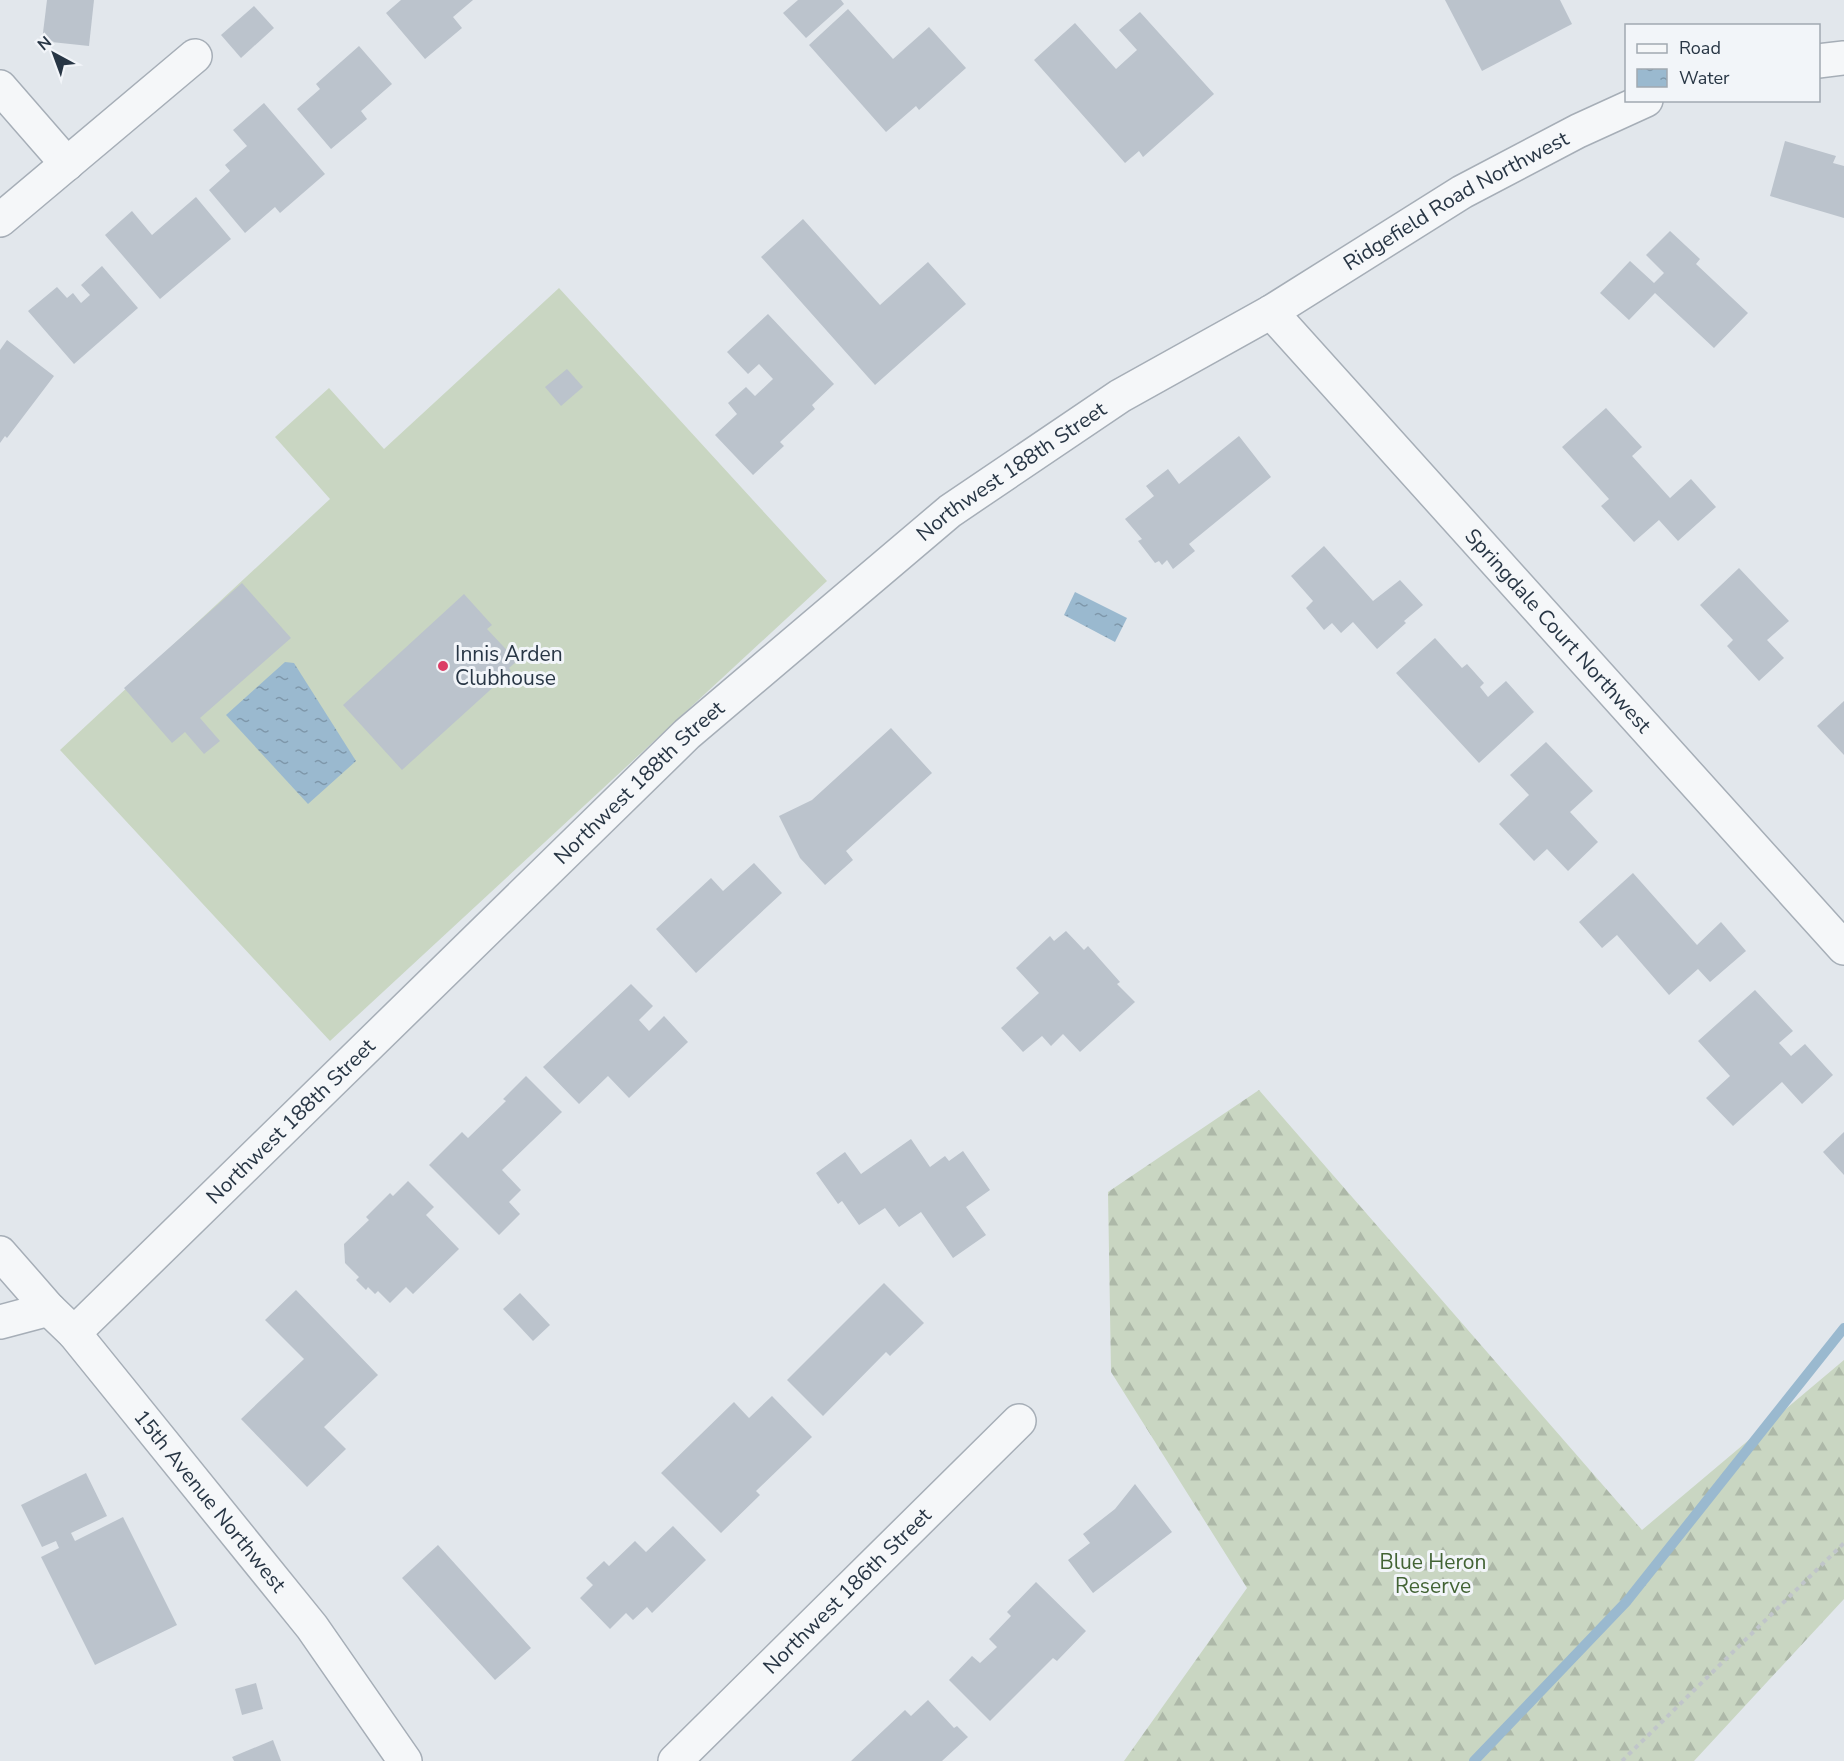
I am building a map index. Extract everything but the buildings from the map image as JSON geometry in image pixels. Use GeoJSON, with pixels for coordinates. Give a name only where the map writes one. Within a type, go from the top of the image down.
{"type":"FeatureCollection","features":[{"type":"Feature","properties":{"kind":"street"},"geometry":{"type":"LineString","coordinates":[[0,220],[195,56]]}},
{"type":"Feature","properties":{"kind":"street"},"geometry":{"type":"LineString","coordinates":[[1820,61],[1844,58]]}},
{"type":"Feature","properties":{"kind":"street"},"geometry":{"type":"LineString","coordinates":[[0,87],[67,164]]}},
{"type":"Feature","properties":{"kind":"street","name":"Ridgefield Road Northwest"},"geometry":{"type":"LineString","coordinates":[[1271,312],[1462,192],[1578,131],[1642,102]]}},
{"type":"Feature","properties":{"kind":"street","name":"Springdale Court Northwest"},"geometry":{"type":"LineString","coordinates":[[1271,312],[1844,948]]}},
{"type":"Feature","properties":{"kind":"street","name":"Northwest 188th Street"},"geometry":{"type":"LineString","coordinates":[[74,1333],[687,734],[858,587],[950,511],[1120,396],[1271,312]]}},
{"type":"Feature","properties":{"kind":"street","name":"15th Avenue Northwest"},"geometry":{"type":"LineString","coordinates":[[0,1253],[49,1309],[74,1333],[312,1627],[405,1761]]}},
{"type":"Feature","properties":{"kind":"street"},"geometry":{"type":"LineString","coordinates":[[0,1322],[49,1309]]}},
{"type":"Feature","properties":{"kind":"street","name":"Northwest 186th Street"},"geometry":{"type":"LineString","coordinates":[[675,1761],[1019,1420]]}},
{"type":"Feature","properties":{"kind":"path"},"geometry":{"type":"LineString","coordinates":[[1622,1761],[1844,1543]]}},
{"type":"Feature","properties":{"kind":"green space","name":"Innis Arden Clubhouse"},"geometry":{"type":"Polygon","coordinates":[[[559,288],[827,581],[330,1041],[60,750],[330,499],[275,437],[329,388],[384,449],[559,288]]]}},
{"type":"Feature","properties":{"kind":"green space","name":"Blue Heron Reserve"},"geometry":{"type":"Polygon","coordinates":[[[1259,1090],[1642,1530],[1844,1360],[1844,1599],[1694,1761],[1124,1761],[1247,1588],[1111,1372],[1108,1192],[1259,1090]]]}},
{"type":"Feature","properties":{"kind":"water"},"geometry":{"type":"Polygon","coordinates":[[[1075,592],[1127,618],[1115,642],[1064,615],[1075,592]]]}},
{"type":"Feature","properties":{"kind":"water"},"geometry":{"type":"Polygon","coordinates":[[[285,662],[294,663],[356,761],[308,804],[226,715],[285,662]]]}},
{"type":"Feature","properties":{"kind":"waterway"},"geometry":{"type":"LineString","coordinates":[[1474,1761],[1627,1601],[1844,1328]]}},
{"type":"Feature","properties":{"kind":"place","name":"Innis Arden Clubhouse"},"geometry":{"type":"Point","coordinates":[443,666]}}]}
